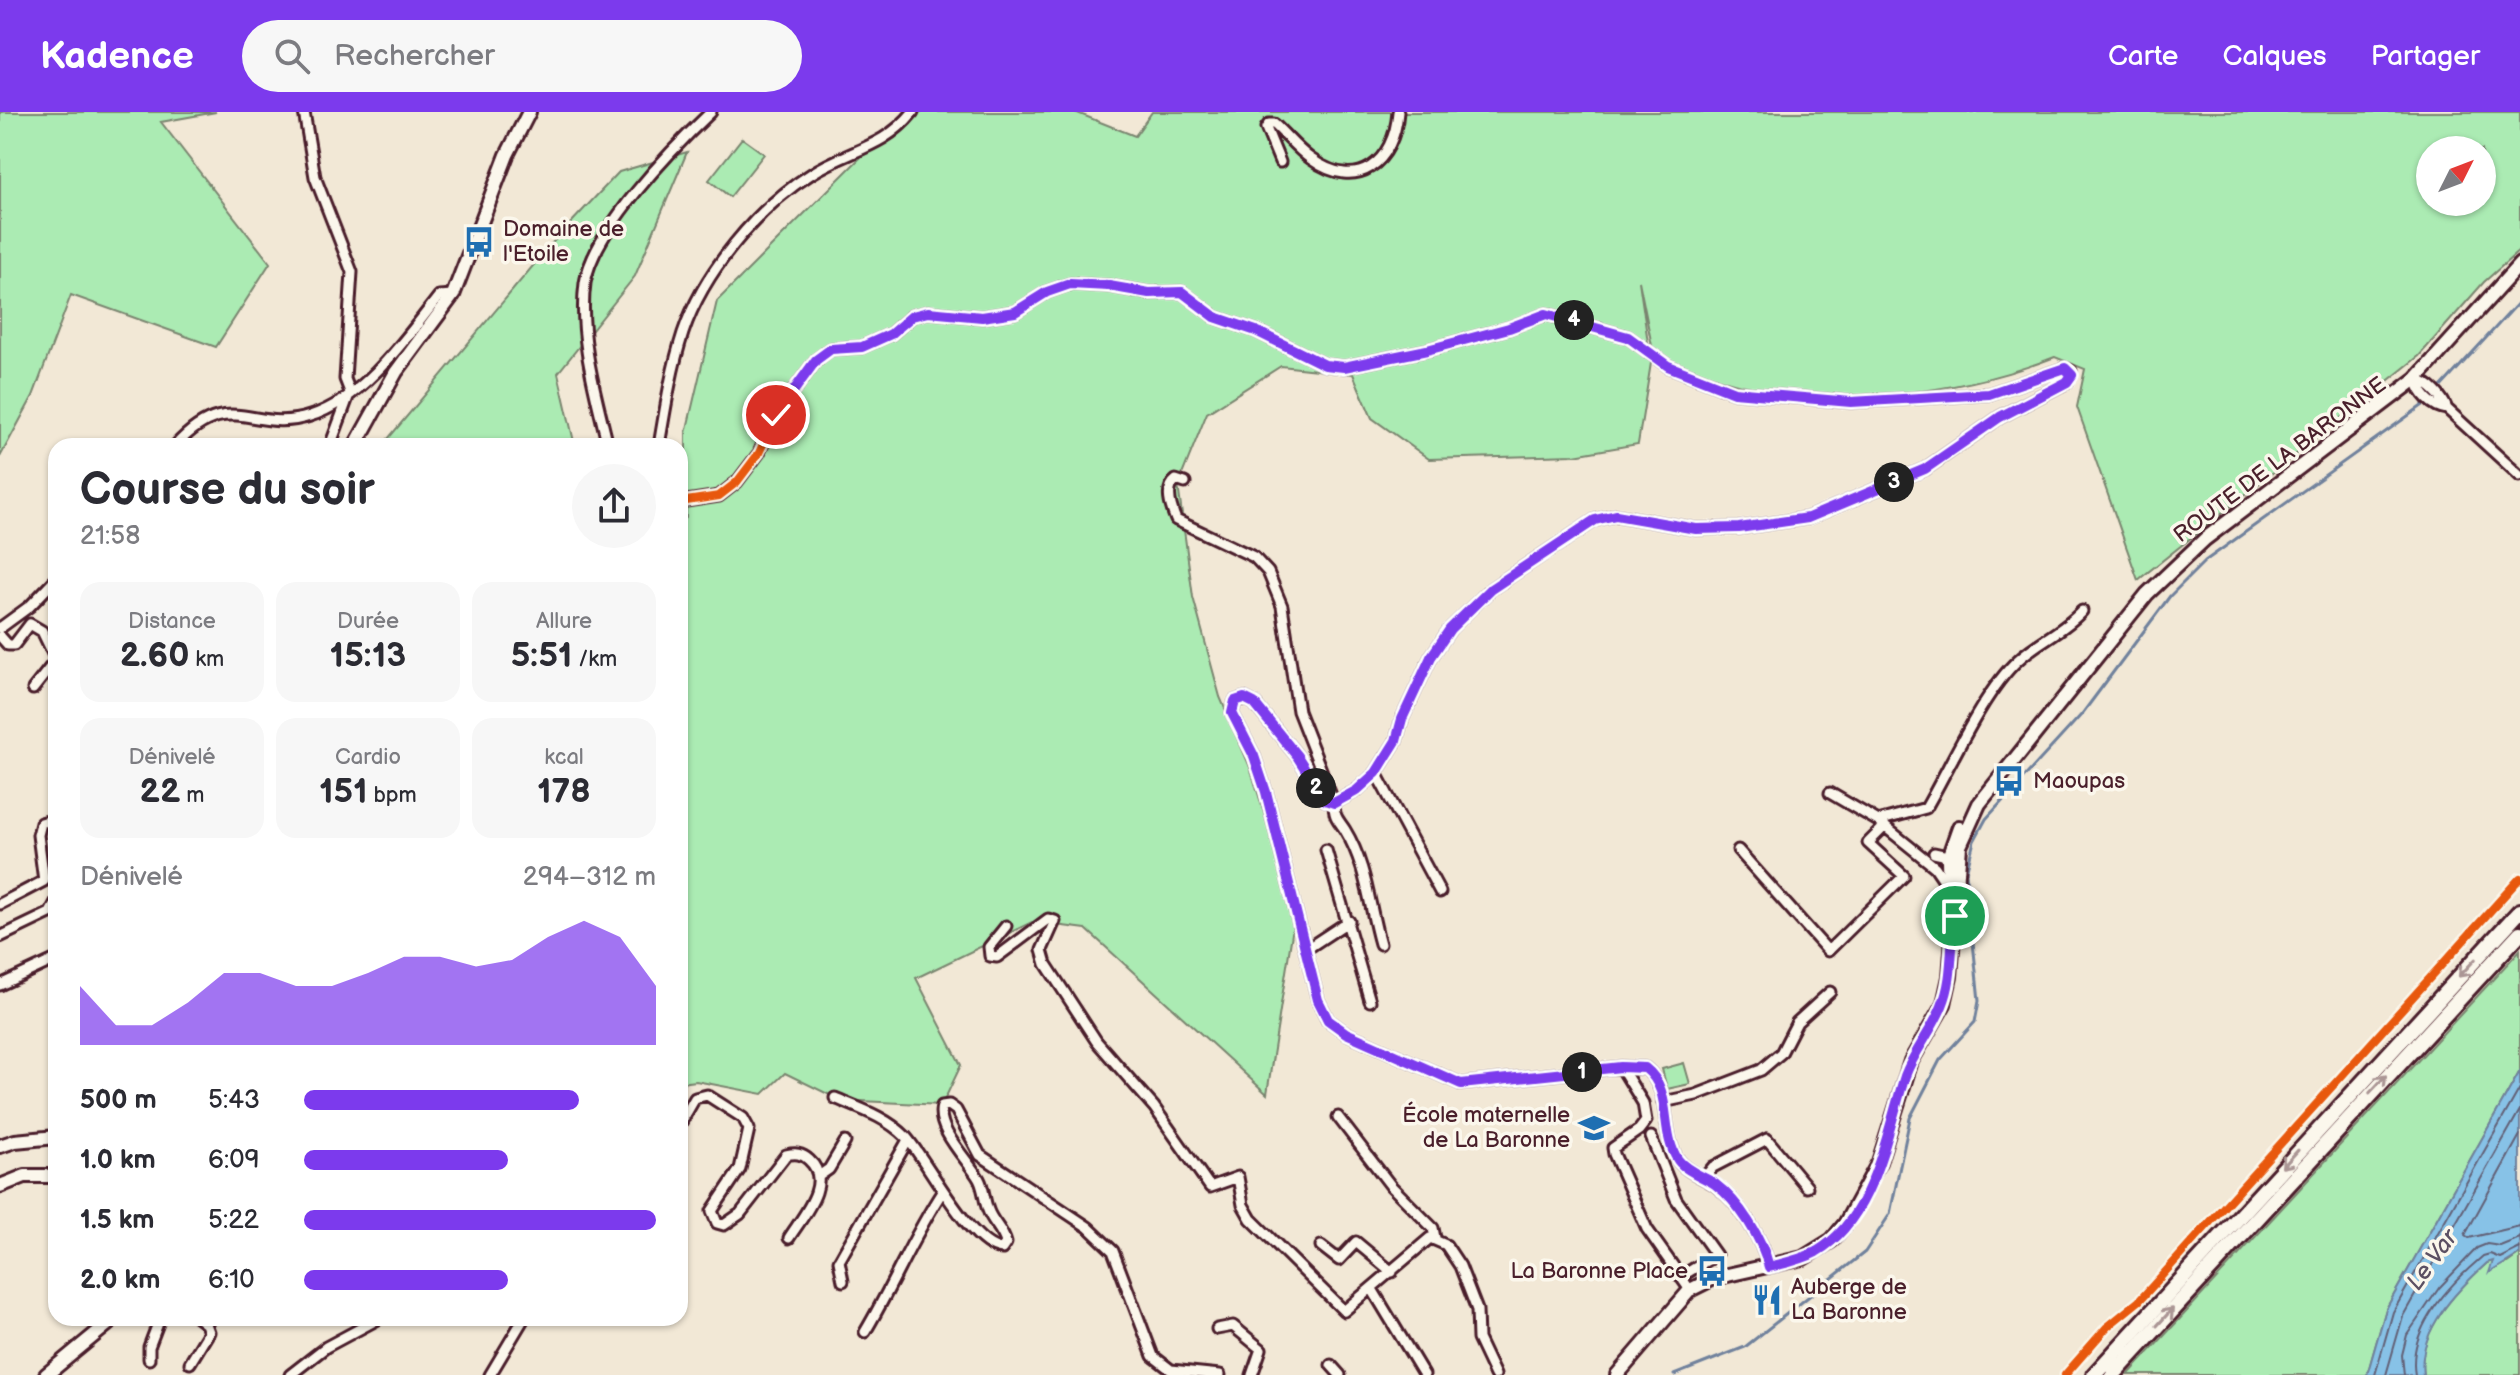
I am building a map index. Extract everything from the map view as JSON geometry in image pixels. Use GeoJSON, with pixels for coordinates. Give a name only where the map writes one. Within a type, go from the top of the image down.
{"type":"FeatureCollection","features":[{"type":"Feature","properties":{"kind":"highway"},"geometry":{"type":"LineString","coordinates":[[2094,1375],[2520,911]]}},
{"type":"Feature","properties":{"kind":"highway"},"geometry":{"type":"LineString","coordinates":[[2113,1375],[2520,933]]}},
{"type":"Feature","properties":{"kind":"main road"},"geometry":{"type":"LineString","coordinates":[[359,438],[396,372],[453,295],[507,155],[529,112]]}},
{"type":"Feature","properties":{"kind":"main road","name":"ROUTE DE LA BARONNE"},"geometry":{"type":"LineString","coordinates":[[1617,1375],[1690,1290],[1714,1278],[1769,1267],[1817,1251],[1832,1240],[1859,1205],[1879,1162],[1911,1061],[1944,1004],[1950,977],[1952,934],[1948,860],[1953,839],[1961,824],[2147,594],[2176,564],[2243,509],[2416,379],[2520,264]]}},
{"type":"Feature","properties":{"kind":"main road","name":"ROUTE DE LA BARONNE"},"geometry":{"type":"LineString","coordinates":[[1948,860],[1979,804]]}},
{"type":"Feature","properties":{"kind":"main road"},"geometry":{"type":"LineString","coordinates":[[0,1146],[48,1138]]}},
{"type":"Feature","properties":{"kind":"main road"},"geometry":{"type":"LineString","coordinates":[[0,1186],[25,1176],[48,1176]]}},
{"type":"Feature","properties":{"kind":"main road"},"geometry":{"type":"LineString","coordinates":[[46,1375],[105,1326]]}},
{"type":"Feature","properties":{"kind":"street"},"geometry":{"type":"LineString","coordinates":[[304,112],[315,177],[352,272],[345,379],[350,392],[333,438]]}},
{"type":"Feature","properties":{"kind":"street"},"geometry":{"type":"LineString","coordinates":[[606,438],[587,344],[585,282],[603,239],[623,210],[682,139],[711,112]]}},
{"type":"Feature","properties":{"kind":"street"},"geometry":{"type":"LineString","coordinates":[[660,438],[683,332],[700,296],[752,221],[812,173],[895,134],[913,112]]}},
{"type":"Feature","properties":{"kind":"street"},"geometry":{"type":"LineString","coordinates":[[1280,162],[1266,128],[1269,124],[1274,124],[1314,161],[1344,171],[1363,171],[1381,161],[1393,143],[1398,112]]}},
{"type":"Feature","properties":{"kind":"street"},"geometry":{"type":"LineString","coordinates":[[688,501],[719,496],[737,482],[759,453],[776,415],[816,360],[831,349],[862,347],[891,334],[912,316],[928,312],[982,317],[1015,312],[1047,292],[1070,284],[1109,286],[1149,293],[1182,292],[1215,317],[1256,331],[1325,365],[1344,367],[1427,350],[1509,328],[1546,314],[1628,337],[1668,366],[1734,392],[1851,402],[1989,394],[2065,368],[2072,375],[2067,382],[2000,417],[1925,469],[1808,518],[1739,528],[1696,529],[1616,515],[1595,520],[1491,589],[1450,629],[1431,657],[1402,719],[1396,741],[1376,773],[1356,791],[1334,803],[1325,800],[1297,756],[1254,703],[1244,698],[1235,701],[1232,713],[1254,756],[1266,792],[1308,948],[1318,1000],[1328,1020],[1346,1033],[1444,1080],[1461,1084],[1637,1066],[1653,1074],[1660,1084],[1679,1162],[1727,1196],[1756,1234],[1769,1267]]}},
{"type":"Feature","properties":{"kind":"street"},"geometry":{"type":"LineString","coordinates":[[182,438],[215,415],[306,418],[350,392],[414,332],[439,296],[453,295]]}},
{"type":"Feature","properties":{"kind":"street"},"geometry":{"type":"LineString","coordinates":[[2416,379],[2419,390],[2437,408],[2447,409],[2520,476]]}},
{"type":"Feature","properties":{"kind":"street"},"geometry":{"type":"LineString","coordinates":[[1185,483],[1176,480],[1171,484],[1169,493],[1176,520],[1254,557],[1268,572],[1282,606],[1298,711],[1334,803],[1334,817],[1345,830],[1371,893],[1380,944]]}},
{"type":"Feature","properties":{"kind":"street"},"geometry":{"type":"LineString","coordinates":[[0,628],[30,606],[48,587]]}},
{"type":"Feature","properties":{"kind":"street"},"geometry":{"type":"LineString","coordinates":[[1738,850],[1828,951],[1904,876],[1868,843],[1882,823],[1926,808],[1999,680],[2019,658],[2070,625],[2082,611]]}},
{"type":"Feature","properties":{"kind":"street"},"geometry":{"type":"LineString","coordinates":[[0,636],[8,645],[14,645],[30,624],[42,631],[48,643]]}},
{"type":"Feature","properties":{"kind":"street"},"geometry":{"type":"LineString","coordinates":[[33,689],[48,670]]}},
{"type":"Feature","properties":{"kind":"street"},"geometry":{"type":"LineString","coordinates":[[1376,773],[1440,892]]}},
{"type":"Feature","properties":{"kind":"street"},"geometry":{"type":"LineString","coordinates":[[1830,793],[1882,823],[1917,852],[1948,860]]}},
{"type":"Feature","properties":{"kind":"street"},"geometry":{"type":"LineString","coordinates":[[0,904],[44,881],[46,872],[38,835],[41,823],[48,821]]}},
{"type":"Feature","properties":{"kind":"street"},"geometry":{"type":"LineString","coordinates":[[1934,853],[1953,839]]}},
{"type":"Feature","properties":{"kind":"street"},"geometry":{"type":"LineString","coordinates":[[1326,850],[1370,1001]]}},
{"type":"Feature","properties":{"kind":"street"},"geometry":{"type":"LineString","coordinates":[[1917,852],[1934,853],[1948,860]]}},
{"type":"Feature","properties":{"kind":"street"},"geometry":{"type":"LineString","coordinates":[[1948,860],[1952,890]]}},
{"type":"Feature","properties":{"kind":"street"},"geometry":{"type":"LineString","coordinates":[[0,937],[48,914]]}},
{"type":"Feature","properties":{"kind":"street"},"geometry":{"type":"LineString","coordinates":[[1006,926],[989,947],[990,956],[997,957],[1048,919],[1055,921],[1042,950],[1046,964],[1097,1042],[1154,1107],[1210,1187],[1238,1177],[1243,1205],[1251,1219],[1344,1311],[1435,1238]]}},
{"type":"Feature","properties":{"kind":"street"},"geometry":{"type":"LineString","coordinates":[[1308,948],[1349,921]]}},
{"type":"Feature","properties":{"kind":"street"},"geometry":{"type":"LineString","coordinates":[[0,985],[48,963]]}},
{"type":"Feature","properties":{"kind":"street"},"geometry":{"type":"LineString","coordinates":[[1663,1102],[1696,1095],[1761,1070],[1781,1053],[1797,1022],[1830,992]]}},
{"type":"Feature","properties":{"kind":"street"},"geometry":{"type":"LineString","coordinates":[[1621,1067],[1643,1103],[1646,1121],[1639,1130],[1613,1148],[1614,1154],[1647,1229],[1690,1290]]}},
{"type":"Feature","properties":{"kind":"street"},"geometry":{"type":"LineString","coordinates":[[688,1110],[695,1098],[707,1095],[743,1118],[749,1129],[740,1169],[712,1211],[717,1223],[724,1225],[740,1214],[786,1155],[806,1157],[819,1176],[819,1186],[789,1238]]}},
{"type":"Feature","properties":{"kind":"street"},"geometry":{"type":"LineString","coordinates":[[835,1098],[879,1116],[908,1140],[942,1192],[980,1238],[993,1249],[1002,1249],[1006,1243],[1004,1234],[988,1212],[981,1183],[940,1114],[942,1106],[949,1105],[980,1155],[1071,1215],[1113,1251],[1153,1356],[1171,1370],[1220,1375]]}},
{"type":"Feature","properties":{"kind":"street"},"geometry":{"type":"LineString","coordinates":[[1338,1117],[1391,1186],[1427,1219],[1435,1238],[1446,1245],[1470,1287],[1477,1310],[1478,1339],[1495,1375]]}},
{"type":"Feature","properties":{"kind":"street"},"geometry":{"type":"LineString","coordinates":[[1651,1137],[1676,1199],[1716,1255],[1680,1277]]}},
{"type":"Feature","properties":{"kind":"street"},"geometry":{"type":"LineString","coordinates":[[1704,1178],[1713,1167],[1767,1139],[1807,1187]]}},
{"type":"Feature","properties":{"kind":"street"},"geometry":{"type":"LineString","coordinates":[[843,1281],[839,1261],[908,1140]]}},
{"type":"Feature","properties":{"kind":"street"},"geometry":{"type":"LineString","coordinates":[[819,1176],[829,1169],[845,1142]]}},
{"type":"Feature","properties":{"kind":"street"},"geometry":{"type":"LineString","coordinates":[[865,1332],[900,1271],[906,1248],[942,1192]]}},
{"type":"Feature","properties":{"kind":"street"},"geometry":{"type":"LineString","coordinates":[[1321,1246],[1339,1260],[1356,1242],[1392,1272]]}},
{"type":"Feature","properties":{"kind":"street"},"geometry":{"type":"LineString","coordinates":[[1372,1289],[1424,1375]]}},
{"type":"Feature","properties":{"kind":"street"},"geometry":{"type":"LineString","coordinates":[[149,1359],[149,1347],[157,1326]]}},
{"type":"Feature","properties":{"kind":"street"},"geometry":{"type":"LineString","coordinates":[[190,1363],[206,1342],[208,1326]]}},
{"type":"Feature","properties":{"kind":"street"},"geometry":{"type":"LineString","coordinates":[[290,1375],[326,1347],[365,1326]]}},
{"type":"Feature","properties":{"kind":"street"},"geometry":{"type":"LineString","coordinates":[[490,1375],[519,1326]]}},
{"type":"Feature","properties":{"kind":"street"},"geometry":{"type":"LineString","coordinates":[[1217,1329],[1233,1326],[1261,1349],[1252,1375]]}},
{"type":"Feature","properties":{"kind":"street"},"geometry":{"type":"LineString","coordinates":[[1331,1365],[1340,1375]]}},
{"type":"Feature","properties":{"kind":"green space"},"geometry":{"type":"Polygon","coordinates":[[[0,112],[216,112],[161,122],[270,263],[216,347],[71,295],[33,396],[0,457],[0,112]]]}},
{"type":"Feature","properties":{"kind":"green space"},"geometry":{"type":"Polygon","coordinates":[[[906,112],[1075,112],[1135,136],[1152,112],[2520,112],[2520,250],[2484,282],[2419,356],[2138,580],[2077,407],[2085,369],[2055,357],[2018,370],[1941,388],[1860,396],[1819,396],[1741,385],[1654,356],[1639,281],[1651,363],[1638,444],[1574,455],[1429,459],[1372,418],[1353,374],[1281,366],[1207,413],[1178,485],[1193,597],[1220,697],[1250,767],[1295,914],[1267,1094],[1086,929],[1032,922],[916,978],[961,1065],[942,1105],[840,1100],[785,1073],[763,1094],[688,1082],[686,438],[717,301],[906,112]]]}},
{"type":"Feature","properties":{"kind":"green space"},"geometry":{"type":"Polygon","coordinates":[[[742,138],[764,154],[730,197],[709,180],[742,138]]]}},
{"type":"Feature","properties":{"kind":"green space"},"geometry":{"type":"Polygon","coordinates":[[[687,152],[635,276],[558,373],[573,438],[389,438],[553,242],[619,172],[687,152]]]}},
{"type":"Feature","properties":{"kind":"green space"},"geometry":{"type":"Polygon","coordinates":[[[2520,950],[2520,1071],[2386,1309],[2367,1375],[2128,1375],[2520,950]]]}},
{"type":"Feature","properties":{"kind":"green space"},"geometry":{"type":"Polygon","coordinates":[[[1684,1063],[1690,1084],[1667,1089],[1662,1069],[1684,1063]]]}},
{"type":"Feature","properties":{"kind":"green space"},"geometry":{"type":"Polygon","coordinates":[[[2520,1254],[2520,1375],[2423,1375],[2426,1343],[2432,1328],[2452,1299],[2487,1263],[2494,1260],[2506,1264],[2520,1254]]]}},
{"type":"Feature","properties":{"kind":"water","name":"Le Var"},"geometry":{"type":"Polygon","coordinates":[[[2520,1071],[2520,1254],[2489,1273],[2493,1261],[2487,1263],[2452,1299],[2432,1328],[2426,1343],[2423,1375],[2367,1375],[2386,1309],[2520,1071]]]}},
{"type":"Feature","properties":{"kind":"waterway"},"geometry":{"type":"LineString","coordinates":[[2440,388],[2520,301]]}},
{"type":"Feature","properties":{"kind":"waterway"},"geometry":{"type":"LineString","coordinates":[[1674,1375],[1745,1347],[1865,1252],[1890,1214],[1910,1118],[1940,1060],[1975,1022],[1979,1001],[1966,873],[1974,841],[1986,819],[2082,714],[2170,596],[2205,561],[2426,403]]}},
{"type":"Feature","properties":{"kind":"cycle path"},"geometry":{"type":"LineString","coordinates":[[688,501],[719,496],[737,482],[759,453],[776,415],[816,360],[831,349],[862,347],[891,334],[912,316],[928,312],[982,317],[1015,312],[1047,292],[1070,284],[1109,286],[1149,293],[1182,292],[1215,317],[1256,331],[1325,365],[1344,367],[1427,350],[1509,328],[1546,314],[1628,337],[1668,366],[1734,392],[1851,402],[1989,394],[2065,368],[2071,371],[2067,382],[2000,417],[1925,469],[1808,518],[1739,528],[1696,529],[1616,515],[1595,520],[1491,589],[1450,629],[1431,657],[1402,719],[1396,741],[1376,773],[1356,791],[1334,803],[1325,800],[1297,756],[1254,703],[1244,698],[1235,701],[1232,713],[1254,756],[1266,792],[1318,1000],[1328,1020],[1346,1033],[1461,1084],[1621,1067],[1645,1068],[1660,1088],[1669,1137],[1678,1160],[1732,1200],[1755,1233],[1769,1267]]}},
{"type":"Feature","properties":{"kind":"cycle path"},"geometry":{"type":"LineString","coordinates":[[2065,1375],[2107,1327],[2139,1301],[2520,878]]}},
{"type":"Feature","properties":{"kind":"place","name":"Domaine de l'Etoile"},"geometry":{"type":"Point","coordinates":[479,242]}},
{"type":"Feature","properties":{"kind":"place","name":"Maoupas"},"geometry":{"type":"Point","coordinates":[2009,781]}},
{"type":"Feature","properties":{"kind":"place","name":"École maternelle de La Baronne"},"geometry":{"type":"Point","coordinates":[1594,1128]}},
{"type":"Feature","properties":{"kind":"place","name":"La Baronne Place"},"geometry":{"type":"Point","coordinates":[1712,1271]}},
{"type":"Feature","properties":{"kind":"place","name":"Auberge de La Baronne"},"geometry":{"type":"Point","coordinates":[1767,1300]}},
{"type":"Feature","properties":{"kind":"route"},"geometry":{"type":"LineString","coordinates":[[776,415],[816,360],[831,349],[862,347],[891,334],[912,316],[928,312],[982,317],[1015,312],[1047,292],[1070,284],[1109,286],[1149,293],[1182,292],[1215,317],[1256,331],[1325,365],[1344,367],[1427,350],[1509,328],[1546,314],[1567,317],[1628,337],[1668,366],[1734,392],[1851,402],[1989,394],[2065,368],[2072,375],[2067,382],[2000,417],[1925,469],[1808,518],[1739,528],[1696,529],[1616,515],[1595,520],[1491,589],[1450,629],[1431,657],[1402,719],[1396,741],[1376,773],[1356,791],[1334,803],[1325,800],[1317,790],[1297,756],[1254,703],[1244,698],[1235,701],[1232,713],[1254,756],[1266,792],[1308,948],[1318,1000],[1328,1020],[1346,1033],[1444,1080],[1461,1084],[1621,1067],[1645,1068],[1660,1084],[1679,1162],[1727,1196],[1756,1234],[1769,1267],[1817,1251],[1832,1240],[1859,1205],[1879,1162],[1911,1061],[1944,1004],[1950,977],[1955,916]]}}]}
